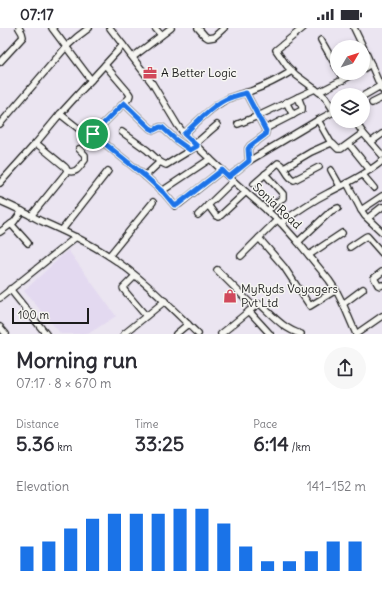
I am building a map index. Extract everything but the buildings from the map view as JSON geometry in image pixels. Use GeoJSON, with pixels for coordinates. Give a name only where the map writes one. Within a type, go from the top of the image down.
{"type":"FeatureCollection","features":[{"type":"Feature","properties":{"kind":"street"},"geometry":{"type":"LineString","coordinates":[[0,60],[23,37],[19,28]]}},
{"type":"Feature","properties":{"kind":"street"},"geometry":{"type":"LineString","coordinates":[[52,28],[91,80]]}},
{"type":"Feature","properties":{"kind":"street"},"geometry":{"type":"LineString","coordinates":[[1,120],[66,47],[89,28]]}},
{"type":"Feature","properties":{"kind":"street","name":"Sonia Road"},"geometry":{"type":"LineString","coordinates":[[110,28],[152,83],[184,134],[279,222],[309,255],[336,290],[356,334]]}},
{"type":"Feature","properties":{"kind":"street"},"geometry":{"type":"LineString","coordinates":[[155,28],[161,35]]}},
{"type":"Feature","properties":{"kind":"street"},"geometry":{"type":"LineString","coordinates":[[133,57],[171,28]]}},
{"type":"Feature","properties":{"kind":"street"},"geometry":{"type":"LineString","coordinates":[[198,28],[205,36],[211,38],[224,28]]}},
{"type":"Feature","properties":{"kind":"street"},"geometry":{"type":"LineString","coordinates":[[303,28],[276,50],[282,60],[292,71],[303,81],[317,90],[330,103]]}},
{"type":"Feature","properties":{"kind":"street"},"geometry":{"type":"LineString","coordinates":[[354,28],[381,87],[370,92]]}},
{"type":"Feature","properties":{"kind":"street"},"geometry":{"type":"LineString","coordinates":[[321,40],[330,56]]}},
{"type":"Feature","properties":{"kind":"street"},"geometry":{"type":"LineString","coordinates":[[0,183],[60,114],[124,45]]}},
{"type":"Feature","properties":{"kind":"street"},"geometry":{"type":"LineString","coordinates":[[60,114],[90,137],[129,98],[130,95],[104,66]]}},
{"type":"Feature","properties":{"kind":"street"},"geometry":{"type":"LineString","coordinates":[[184,134],[218,104],[230,98],[264,86],[292,71]]}},
{"type":"Feature","properties":{"kind":"street"},"geometry":{"type":"LineString","coordinates":[[238,124],[286,102],[343,80]]}},
{"type":"Feature","properties":{"kind":"street"},"geometry":{"type":"LineString","coordinates":[[246,93],[266,131],[265,135],[248,149],[249,161]]}},
{"type":"Feature","properties":{"kind":"street"},"geometry":{"type":"LineString","coordinates":[[265,129],[301,111],[302,107],[298,97]]}},
{"type":"Feature","properties":{"kind":"street"},"geometry":{"type":"LineString","coordinates":[[372,103],[382,98]]}},
{"type":"Feature","properties":{"kind":"street"},"geometry":{"type":"LineString","coordinates":[[286,102],[292,116]]}},
{"type":"Feature","properties":{"kind":"street"},"geometry":{"type":"LineString","coordinates":[[124,103],[150,128],[154,130],[162,127],[190,150]]}},
{"type":"Feature","properties":{"kind":"street"},"geometry":{"type":"LineString","coordinates":[[198,215],[249,161],[330,113]]}},
{"type":"Feature","properties":{"kind":"street"},"geometry":{"type":"LineString","coordinates":[[318,120],[330,143],[340,150],[363,133]]}},
{"type":"Feature","properties":{"kind":"street"},"geometry":{"type":"LineString","coordinates":[[122,132],[147,150],[160,162],[166,165],[190,150],[217,125]]}},
{"type":"Feature","properties":{"kind":"street"},"geometry":{"type":"LineString","coordinates":[[360,128],[382,155]]}},
{"type":"Feature","properties":{"kind":"street"},"geometry":{"type":"LineString","coordinates":[[93,134],[145,176],[162,191],[174,205],[177,205],[222,170]]}},
{"type":"Feature","properties":{"kind":"street"},"geometry":{"type":"LineString","coordinates":[[371,142],[382,134]]}},
{"type":"Feature","properties":{"kind":"street"},"geometry":{"type":"LineString","coordinates":[[36,143],[64,166],[67,171]]}},
{"type":"Feature","properties":{"kind":"street"},"geometry":{"type":"LineString","coordinates":[[284,168],[330,143]]}},
{"type":"Feature","properties":{"kind":"street"},"geometry":{"type":"LineString","coordinates":[[349,144],[370,170]]}},
{"type":"Feature","properties":{"kind":"street"},"geometry":{"type":"LineString","coordinates":[[67,171],[76,171],[85,160],[85,156],[79,149]]}},
{"type":"Feature","properties":{"kind":"street"},"geometry":{"type":"LineString","coordinates":[[162,191],[210,159]]}},
{"type":"Feature","properties":{"kind":"street"},"geometry":{"type":"LineString","coordinates":[[145,176],[160,162]]}},
{"type":"Feature","properties":{"kind":"street"},"geometry":{"type":"LineString","coordinates":[[241,256],[259,238],[279,222],[382,162]]}},
{"type":"Feature","properties":{"kind":"street"},"geometry":{"type":"LineString","coordinates":[[254,184],[278,163],[282,164],[291,179],[294,180],[319,167]]}},
{"type":"Feature","properties":{"kind":"street"},"geometry":{"type":"LineString","coordinates":[[330,170],[340,186]]}},
{"type":"Feature","properties":{"kind":"street"},"geometry":{"type":"LineString","coordinates":[[32,216],[67,171]]}},
{"type":"Feature","properties":{"kind":"street"},"geometry":{"type":"LineString","coordinates":[[62,230],[108,171]]}},
{"type":"Feature","properties":{"kind":"street"},"geometry":{"type":"LineString","coordinates":[[264,174],[283,194],[281,199],[267,211]]}},
{"type":"Feature","properties":{"kind":"street"},"geometry":{"type":"LineString","coordinates":[[362,174],[374,188]]}},
{"type":"Feature","properties":{"kind":"street"},"geometry":{"type":"LineString","coordinates":[[347,183],[361,210],[382,232]]}},
{"type":"Feature","properties":{"kind":"street"},"geometry":{"type":"LineString","coordinates":[[208,206],[216,216],[219,216],[246,192]]}},
{"type":"Feature","properties":{"kind":"street"},"geometry":{"type":"LineString","coordinates":[[361,210],[382,196]]}},
{"type":"Feature","properties":{"kind":"street"},"geometry":{"type":"LineString","coordinates":[[0,201],[76,237],[109,256],[165,301],[198,334]]}},
{"type":"Feature","properties":{"kind":"street"},"geometry":{"type":"LineString","coordinates":[[109,256],[153,202]]}},
{"type":"Feature","properties":{"kind":"street"},"geometry":{"type":"LineString","coordinates":[[368,218],[382,207]]}},
{"type":"Feature","properties":{"kind":"street"},"geometry":{"type":"LineString","coordinates":[[298,242],[331,211],[338,208]]}},
{"type":"Feature","properties":{"kind":"street"},"geometry":{"type":"LineString","coordinates":[[0,232],[11,224],[22,211]]}},
{"type":"Feature","properties":{"kind":"street"},"geometry":{"type":"LineString","coordinates":[[376,226],[382,222]]}},
{"type":"Feature","properties":{"kind":"street"},"geometry":{"type":"LineString","coordinates":[[11,224],[28,243]]}},
{"type":"Feature","properties":{"kind":"street"},"geometry":{"type":"LineString","coordinates":[[309,255],[342,233]]}},
{"type":"Feature","properties":{"kind":"street"},"geometry":{"type":"LineString","coordinates":[[350,247],[367,236],[382,253]]}},
{"type":"Feature","properties":{"kind":"street"},"geometry":{"type":"LineString","coordinates":[[0,298],[76,237]]}},
{"type":"Feature","properties":{"kind":"street"},"geometry":{"type":"LineString","coordinates":[[259,238],[284,267],[310,306],[336,290]]}},
{"type":"Feature","properties":{"kind":"street"},"geometry":{"type":"LineString","coordinates":[[217,270],[254,307]]}},
{"type":"Feature","properties":{"kind":"street"},"geometry":{"type":"LineString","coordinates":[[382,272],[374,278],[378,285],[382,285]]}},
{"type":"Feature","properties":{"kind":"street"},"geometry":{"type":"LineString","coordinates":[[135,276],[123,288],[146,316]]}},
{"type":"Feature","properties":{"kind":"street"},"geometry":{"type":"LineString","coordinates":[[10,289],[46,334]]}},
{"type":"Feature","properties":{"kind":"street"},"geometry":{"type":"LineString","coordinates":[[343,304],[363,289]]}},
{"type":"Feature","properties":{"kind":"street"},"geometry":{"type":"LineString","coordinates":[[124,334],[165,301]]}},
{"type":"Feature","properties":{"kind":"street"},"geometry":{"type":"LineString","coordinates":[[221,334],[259,304],[262,305],[285,327],[301,334]]}},
{"type":"Feature","properties":{"kind":"street"},"geometry":{"type":"LineString","coordinates":[[249,311],[270,334]]}},
{"type":"Feature","properties":{"kind":"street"},"geometry":{"type":"LineString","coordinates":[[356,334],[382,316]]}},
{"type":"Feature","properties":{"kind":"street"},"geometry":{"type":"LineString","coordinates":[[176,334],[188,324]]}},
{"type":"Feature","properties":{"kind":"street"},"geometry":{"type":"LineString","coordinates":[[0,327],[6,334]]}},
{"type":"Feature","properties":{"kind":"shaded area"},"geometry":{"type":"Polygon","coordinates":[[[68,250],[116,316],[88,334],[61,334],[24,291],[68,250]]]}},
{"type":"Feature","properties":{"kind":"place","name":"A Better Logic"},"geometry":{"type":"Point","coordinates":[150,73]}},
{"type":"Feature","properties":{"kind":"place","name":"MyRyds Voyagers Pvt Ltd"},"geometry":{"type":"Point","coordinates":[230,296]}},
{"type":"Feature","properties":{"kind":"route"},"geometry":{"type":"LineString","coordinates":[[246,93],[266,131],[265,135],[248,149],[247,152],[249,161],[229,177],[222,170],[175,206],[164,193],[145,176],[93,134],[124,103],[150,128],[154,130],[162,127],[190,150],[197,146],[184,134],[214,107],[230,98],[246,93]]}}]}
